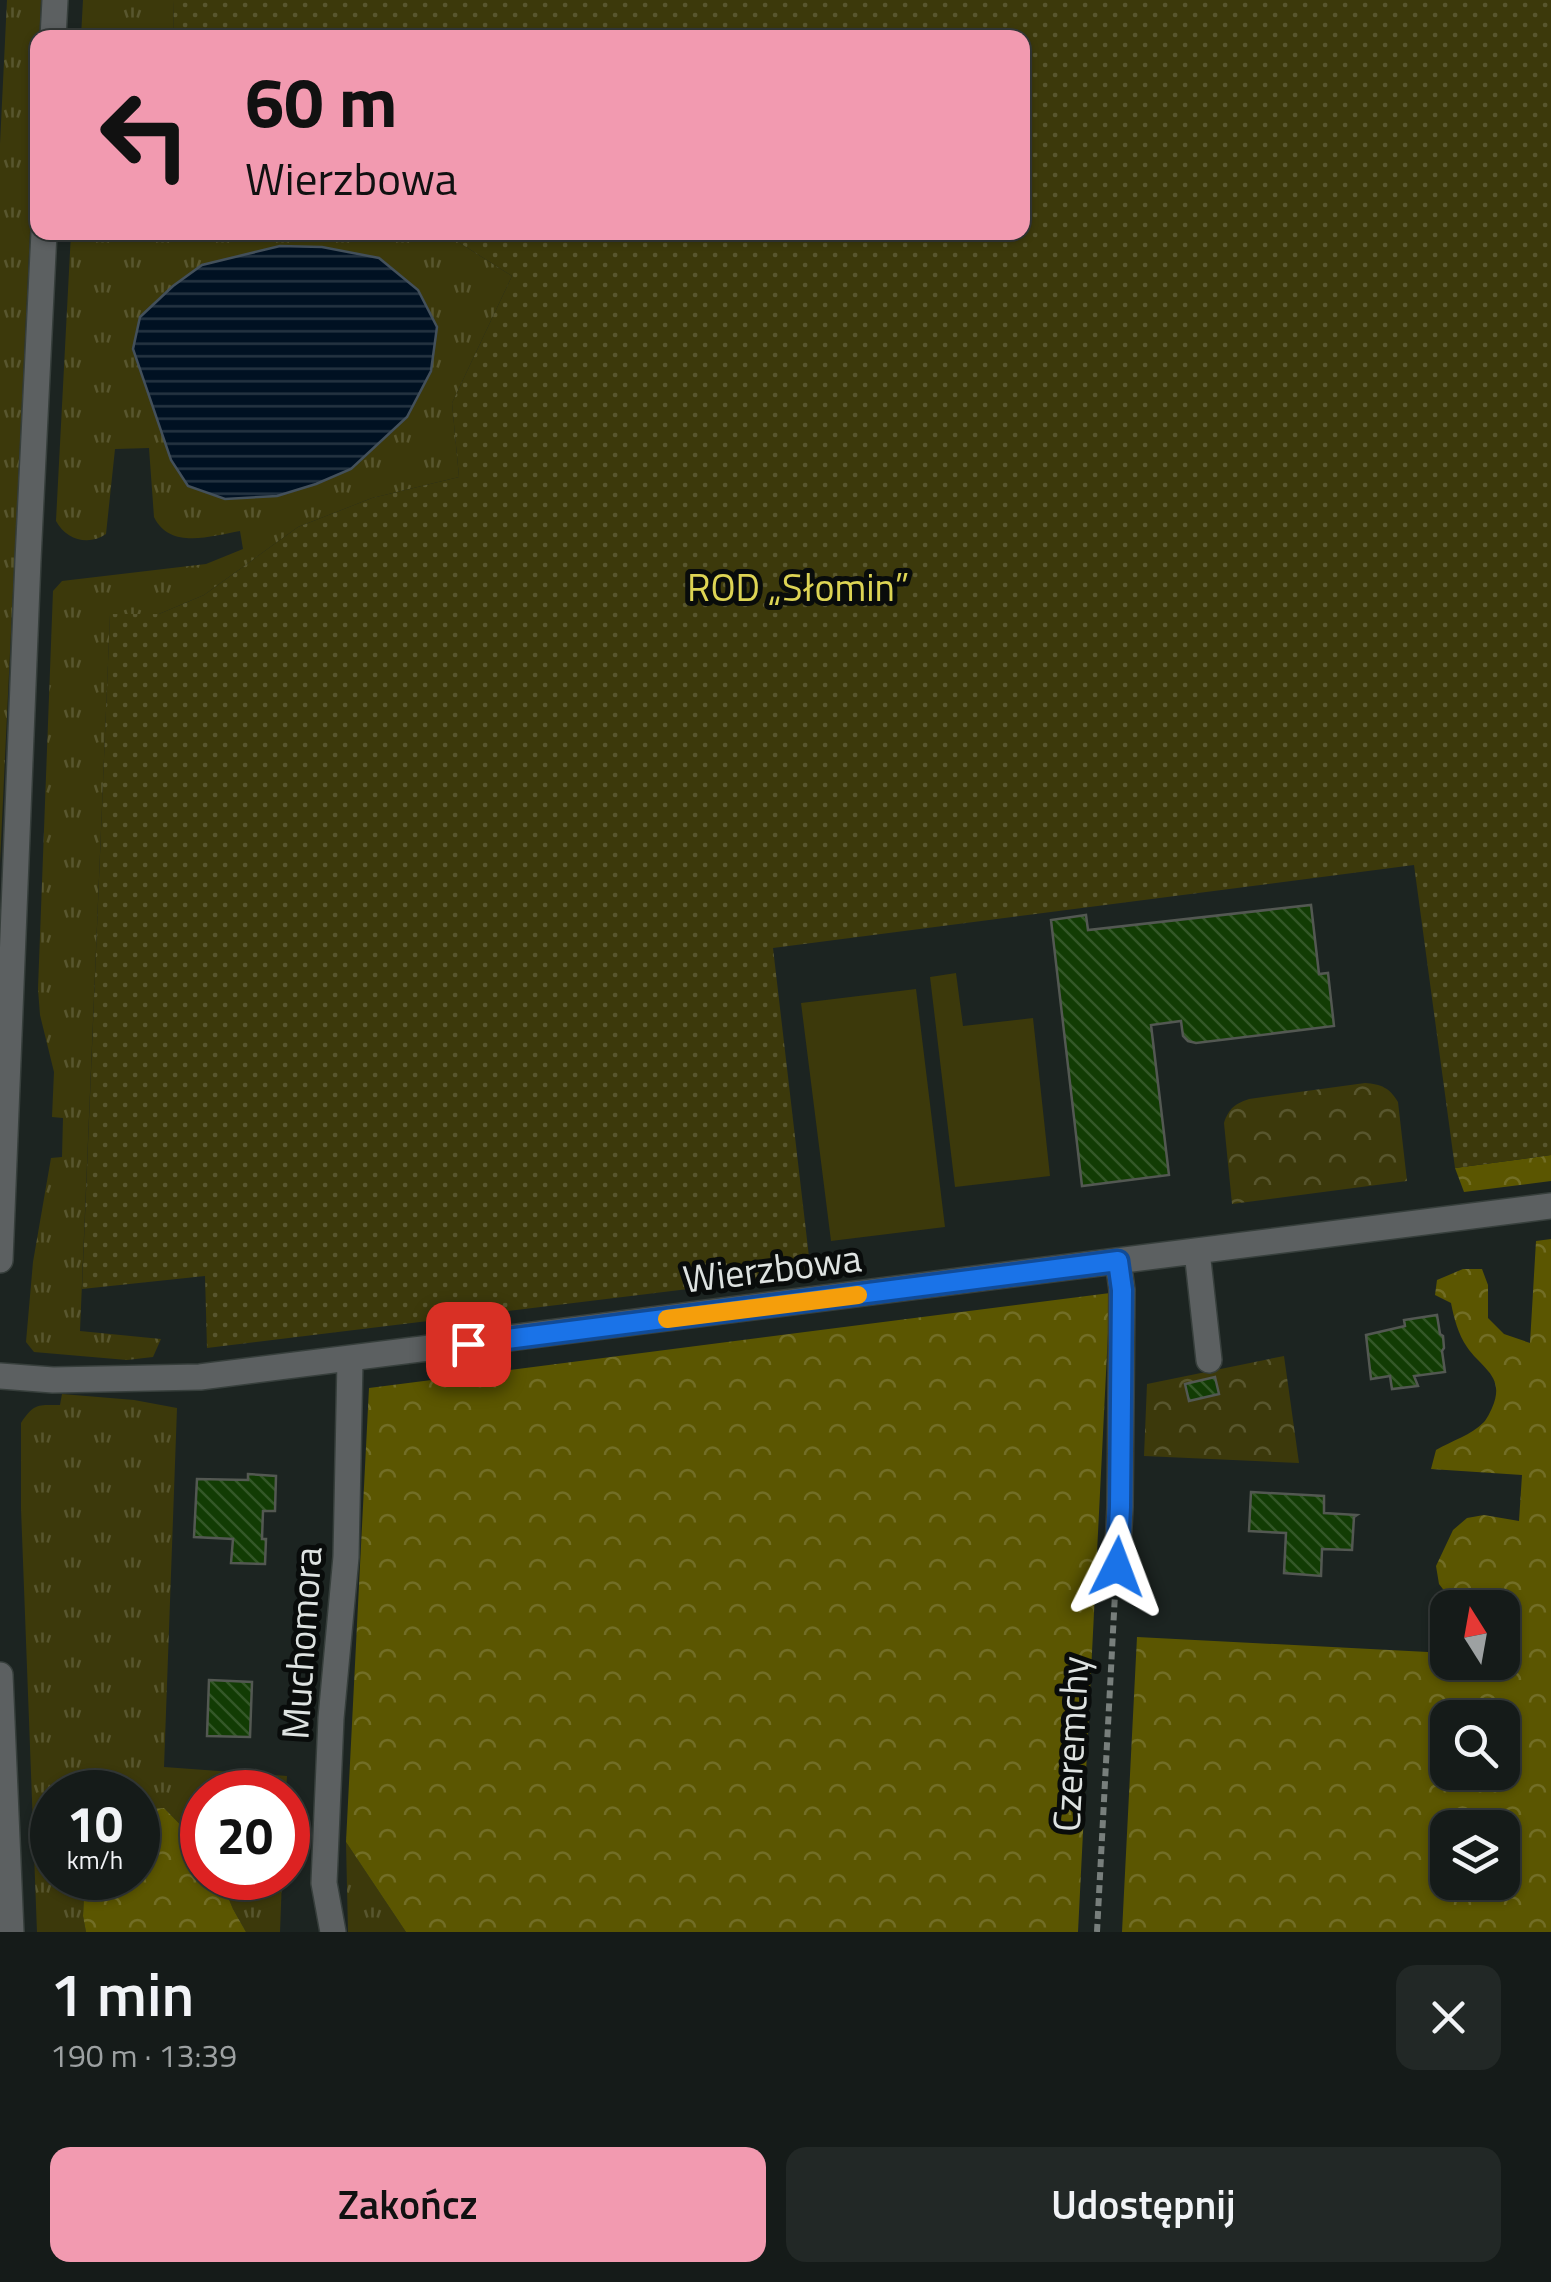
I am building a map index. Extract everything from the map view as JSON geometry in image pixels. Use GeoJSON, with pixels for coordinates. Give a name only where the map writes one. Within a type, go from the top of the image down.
{"type":"FeatureCollection","features":[{"type":"Feature","properties":{"kind":"street"},"geometry":{"type":"LineString","coordinates":[[53,30],[55,0]]}},
{"type":"Feature","properties":{"kind":"street"},"geometry":{"type":"LineString","coordinates":[[0,1260],[44,240]]}},
{"type":"Feature","properties":{"kind":"street","name":"Wierzbowa"},"geometry":{"type":"LineString","coordinates":[[0,1376],[52,1380],[175,1379],[350,1360],[1551,1206]]}},
{"type":"Feature","properties":{"kind":"street"},"geometry":{"type":"LineString","coordinates":[[1197,1251],[1209,1360]]}},
{"type":"Feature","properties":{"kind":"street"},"geometry":{"type":"LineString","coordinates":[[1117,1567],[1122,1290],[1118,1261]]}},
{"type":"Feature","properties":{"kind":"street","name":"Muchomora"},"geometry":{"type":"LineString","coordinates":[[333,1932],[324,1882],[331,1718],[345,1577],[350,1360]]}},
{"type":"Feature","properties":{"kind":"street"},"geometry":{"type":"LineString","coordinates":[[0,1675],[11,1932]]}},
{"type":"Feature","properties":{"kind":"path","name":"Czeremchy"},"geometry":{"type":"LineString","coordinates":[[1097,1932],[1117,1567]]}},
{"type":"Feature","properties":{"kind":"green space"},"geometry":{"type":"Polygon","coordinates":[[[7,0],[41,0],[40,30],[30,30],[30,232],[0,863],[0,144],[7,0]]]}},
{"type":"Feature","properties":{"kind":"green space"},"geometry":{"type":"Polygon","coordinates":[[[83,0],[174,0],[173,30],[81,30],[83,0]]]}},
{"type":"Feature","properties":{"kind":"green space","name":"ROD „Słomin”"},"geometry":{"type":"Polygon","coordinates":[[[174,0],[1551,0],[1551,1155],[1455,1168],[1414,865],[773,948],[811,1274],[207,1348],[205,1276],[82,1289],[110,614],[159,614],[204,595],[298,527],[372,498],[459,477],[452,403],[512,276],[455,240],[1030,240],[1030,30],[173,30],[174,0]]]}},
{"type":"Feature","properties":{"kind":"green space"},"geometry":{"type":"Polygon","coordinates":[[[71,240],[455,240],[512,276],[452,403],[459,477],[372,498],[298,527],[204,595],[159,614],[110,615],[80,1331],[161,1339],[153,1357],[127,1360],[34,1352],[26,1342],[33,1262],[51,1158],[62,1157],[63,1118],[52,1117],[54,1072],[38,989],[53,591],[62,581],[206,564],[243,549],[240,531],[192,538],[170,534],[161,527],[154,517],[149,448],[115,449],[106,534],[92,540],[78,539],[56,521],[71,240]]]}},
{"type":"Feature","properties":{"kind":"green space"},"geometry":{"type":"Polygon","coordinates":[[[956,973],[963,1026],[1033,1018],[1050,1176],[955,1187],[930,977],[956,973]]]}},
{"type":"Feature","properties":{"kind":"green space"},"geometry":{"type":"Polygon","coordinates":[[[916,989],[945,1227],[831,1241],[801,1003],[916,989]]]}},
{"type":"Feature","properties":{"kind":"green space"},"geometry":{"type":"Polygon","coordinates":[[[1365,1083],[1384,1088],[1398,1102],[1407,1181],[1232,1204],[1224,1123],[1233,1107],[1249,1099],[1365,1083]]]}},
{"type":"Feature","properties":{"kind":"green space"},"geometry":{"type":"Polygon","coordinates":[[[1551,1155],[1551,1181],[1464,1192],[1455,1168],[1551,1155]]]}},
{"type":"Feature","properties":{"kind":"green space"},"geometry":{"type":"Polygon","coordinates":[[[1551,1239],[1551,1932],[1122,1932],[1137,1637],[1430,1652],[1430,1680],[1520,1680],[1520,1590],[1444,1590],[1439,1584],[1436,1566],[1453,1530],[1467,1518],[1484,1515],[1519,1521],[1522,1475],[1431,1469],[1436,1450],[1474,1431],[1485,1421],[1496,1397],[1494,1380],[1464,1342],[1451,1303],[1435,1295],[1437,1280],[1463,1269],[1482,1269],[1488,1285],[1488,1318],[1504,1334],[1530,1343],[1536,1241],[1551,1239]]]}},
{"type":"Feature","properties":{"kind":"green space"},"geometry":{"type":"Polygon","coordinates":[[[1110,1293],[1078,1932],[406,1932],[346,1842],[369,1388],[1110,1293]]]}},
{"type":"Feature","properties":{"kind":"green space"},"geometry":{"type":"Polygon","coordinates":[[[1284,1356],[1299,1463],[1144,1456],[1147,1384],[1284,1356]]]}},
{"type":"Feature","properties":{"kind":"green space"},"geometry":{"type":"Polygon","coordinates":[[[62,1394],[177,1408],[164,1767],[205,1770],[180,1770],[180,1824],[160,1808],[160,1770],[31,1770],[21,1423],[37,1406],[60,1405],[62,1394]]]}},
{"type":"Feature","properties":{"kind":"green space"},"geometry":{"type":"Polygon","coordinates":[[[160,1808],[180,1824],[180,1900],[229,1900],[246,1932],[86,1932],[84,1900],[160,1900],[160,1808]]]}},
{"type":"Feature","properties":{"kind":"green space"},"geometry":{"type":"Polygon","coordinates":[[[346,1842],[406,1932],[348,1932],[346,1842]]]}},
{"type":"Feature","properties":{"kind":"green space"},"geometry":{"type":"Polygon","coordinates":[[[36,1900],[84,1900],[86,1932],[37,1932],[36,1900]]]}},
{"type":"Feature","properties":{"kind":"green space"},"geometry":{"type":"Polygon","coordinates":[[[229,1900],[281,1900],[280,1932],[246,1932],[229,1900]]]}},
{"type":"Feature","properties":{"kind":"water"},"geometry":{"type":"Polygon","coordinates":[[[280,246],[322,247],[379,258],[418,290],[437,327],[431,371],[407,417],[351,469],[277,496],[225,499],[188,486],[171,460],[133,349],[140,317],[202,265],[280,246]]]}},
{"type":"Feature","properties":{"kind":"building"},"geometry":{"type":"Polygon","coordinates":[[[1311,905],[1319,974],[1328,973],[1334,1026],[1196,1043],[1183,1036],[1181,1021],[1151,1025],[1169,1175],[1082,1186],[1051,920],[1086,915],[1088,930],[1311,905]]]}},
{"type":"Feature","properties":{"kind":"building"},"geometry":{"type":"Polygon","coordinates":[[[1437,1315],[1443,1336],[1445,1372],[1414,1376],[1418,1386],[1392,1389],[1390,1376],[1371,1379],[1366,1335],[1405,1326],[1404,1320],[1437,1315]]]}},
{"type":"Feature","properties":{"kind":"building"},"geometry":{"type":"Polygon","coordinates":[[[1215,1377],[1219,1394],[1189,1401],[1185,1384],[1215,1377]]]}},
{"type":"Feature","properties":{"kind":"building"},"geometry":{"type":"Polygon","coordinates":[[[248,1474],[276,1476],[275,1511],[263,1511],[265,1564],[231,1563],[233,1539],[194,1537],[197,1479],[248,1480],[248,1474]]]}},
{"type":"Feature","properties":{"kind":"building"},"geometry":{"type":"Polygon","coordinates":[[[1251,1492],[1324,1496],[1324,1513],[1357,1515],[1352,1550],[1322,1549],[1321,1576],[1284,1573],[1286,1533],[1249,1531],[1251,1492]]]}},
{"type":"Feature","properties":{"kind":"building"},"geometry":{"type":"Polygon","coordinates":[[[209,1680],[252,1682],[250,1737],[207,1736],[209,1680]]]}},
{"type":"Feature","properties":{"kind":"slow traffic"},"geometry":{"type":"LineString","coordinates":[[667,1319],[858,1295]]}},
{"type":"Feature","properties":{"kind":"route"},"geometry":{"type":"LineString","coordinates":[[468,1344],[1118,1261],[1122,1290],[1117,1567]]}}]}
